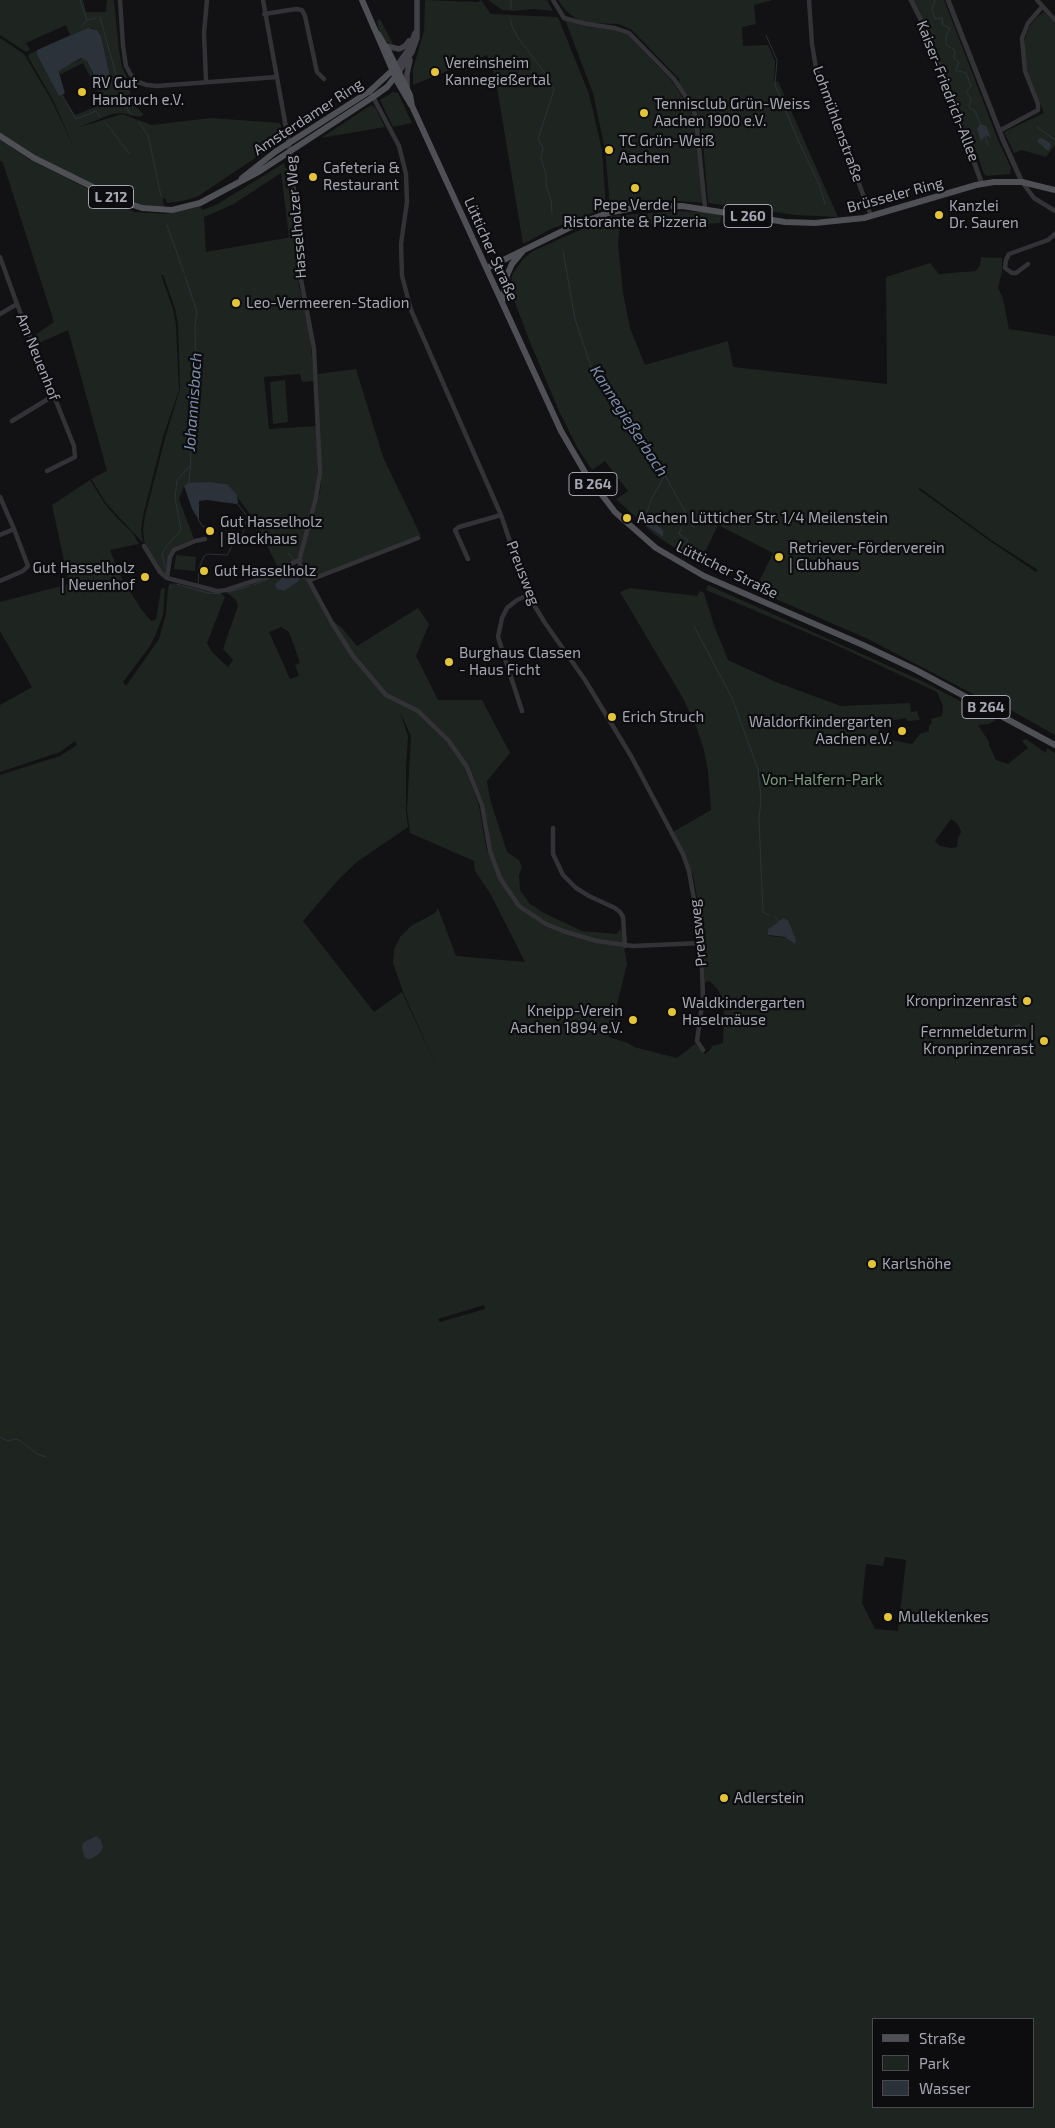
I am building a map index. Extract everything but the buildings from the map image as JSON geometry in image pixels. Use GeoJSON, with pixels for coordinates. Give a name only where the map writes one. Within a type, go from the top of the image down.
{"type":"FeatureCollection","features":[{"type":"Feature","properties":{"kind":"main road","name":"Lütticher Straße"},"geometry":{"type":"LineString","coordinates":[[362,0],[396,72],[407,90],[412,106],[502,303],[574,453],[607,502],[647,540],[669,557],[704,576],[916,670],[1055,745]]}},
{"type":"Feature","properties":{"kind":"main road"},"geometry":{"type":"LineString","coordinates":[[407,90],[408,68],[417,38],[417,0]]}},
{"type":"Feature","properties":{"kind":"main road"},"geometry":{"type":"LineString","coordinates":[[386,46],[396,50],[402,48],[416,30]]}},
{"type":"Feature","properties":{"kind":"main road"},"geometry":{"type":"LineString","coordinates":[[396,72],[416,30]]}},
{"type":"Feature","properties":{"kind":"main road","name":"Lütticher Straße"},"geometry":{"type":"LineString","coordinates":[[378,34],[386,46],[405,98],[412,106]]}},
{"type":"Feature","properties":{"kind":"main road"},"geometry":{"type":"LineString","coordinates":[[396,72],[412,52]]}},
{"type":"Feature","properties":{"kind":"main road","name":"Amsterdamer Ring"},"geometry":{"type":"LineString","coordinates":[[0,136],[34,158],[91,188],[142,208],[172,210],[200,203],[260,171],[290,148],[372,94],[396,72]]}},
{"type":"Feature","properties":{"kind":"main road","name":"Brüsseler Ring"},"geometry":{"type":"LineString","coordinates":[[487,268],[577,224],[618,210],[664,205],[706,208],[785,222],[810,224],[839,222],[871,216],[982,184],[1005,181],[1022,182],[1055,190]]}},
{"type":"Feature","properties":{"kind":"main road"},"geometry":{"type":"LineString","coordinates":[[502,303],[509,270],[519,255],[530,246]]}},
{"type":"Feature","properties":{"kind":"street"},"geometry":{"type":"LineString","coordinates":[[120,0],[126,66],[138,82],[147,86],[277,77]]}},
{"type":"Feature","properties":{"kind":"street"},"geometry":{"type":"LineString","coordinates":[[206,0],[204,33],[206,81]]}},
{"type":"Feature","properties":{"kind":"street","name":"Hasselholzer Weg"},"geometry":{"type":"LineString","coordinates":[[263,0],[264,14],[290,148],[299,239],[300,274],[314,349],[320,459],[316,498],[299,560]]}},
{"type":"Feature","properties":{"kind":"street"},"geometry":{"type":"LineString","coordinates":[[553,0],[564,18],[586,24],[615,28],[629,33],[674,79],[692,106],[696,118],[706,208]]}},
{"type":"Feature","properties":{"kind":"street","name":"Lohmühlenstraße"},"geometry":{"type":"LineString","coordinates":[[809,0],[812,44],[816,68],[871,216]]}},
{"type":"Feature","properties":{"kind":"street","name":"Kaiser-Friedrich-Allee"},"geometry":{"type":"LineString","coordinates":[[911,0],[926,30],[982,184]]}},
{"type":"Feature","properties":{"kind":"street"},"geometry":{"type":"LineString","coordinates":[[948,0],[999,132],[1022,182],[1034,198],[1055,210]]}},
{"type":"Feature","properties":{"kind":"street"},"geometry":{"type":"LineString","coordinates":[[1037,0],[1055,20]]}},
{"type":"Feature","properties":{"kind":"street"},"geometry":{"type":"LineString","coordinates":[[999,132],[1038,110],[1038,104],[1025,71],[1022,38],[1028,22],[1042,7]]}},
{"type":"Feature","properties":{"kind":"street"},"geometry":{"type":"LineString","coordinates":[[264,14],[296,9],[304,12],[317,72],[324,79]]}},
{"type":"Feature","properties":{"kind":"street","name":"Preusweg"},"geometry":{"type":"LineString","coordinates":[[372,94],[399,146],[406,174],[406,202],[401,244],[402,276],[411,310],[501,515],[528,595],[585,680],[632,756],[683,854],[692,880],[701,943],[703,998],[697,1041],[703,1050]]}},
{"type":"Feature","properties":{"kind":"street"},"geometry":{"type":"LineString","coordinates":[[1028,264],[1016,273],[1012,273],[1006,268],[1006,260],[1011,253],[1048,240],[1055,234]]}},
{"type":"Feature","properties":{"kind":"street","name":"Am Neuenhof"},"geometry":{"type":"LineString","coordinates":[[0,256],[17,304],[74,446],[75,457],[47,471]]}},
{"type":"Feature","properties":{"kind":"street"},"geometry":{"type":"LineString","coordinates":[[0,314],[17,304]]}},
{"type":"Feature","properties":{"kind":"street"},"geometry":{"type":"LineString","coordinates":[[12,421],[53,396]]}},
{"type":"Feature","properties":{"kind":"street"},"geometry":{"type":"LineString","coordinates":[[0,497],[28,566],[23,571],[0,581]]}},
{"type":"Feature","properties":{"kind":"street"},"geometry":{"type":"LineString","coordinates":[[468,559],[455,530],[459,527],[501,515]]}},
{"type":"Feature","properties":{"kind":"street"},"geometry":{"type":"LineString","coordinates":[[0,535],[14,529]]}},
{"type":"Feature","properties":{"kind":"street"},"geometry":{"type":"LineString","coordinates":[[310,580],[418,538]]}},
{"type":"Feature","properties":{"kind":"street"},"geometry":{"type":"LineString","coordinates":[[167,578],[168,562],[174,550],[195,541],[205,540]]}},
{"type":"Feature","properties":{"kind":"street"},"geometry":{"type":"LineString","coordinates":[[144,546],[160,572],[167,578],[207,589],[226,590],[270,576],[299,560],[332,623],[358,662],[386,695],[418,711],[448,740],[467,767],[482,805],[490,851],[500,878],[519,906],[536,919],[563,931],[625,946],[701,943]]}},
{"type":"Feature","properties":{"kind":"street"},"geometry":{"type":"LineString","coordinates":[[522,711],[498,637],[502,618],[507,608],[517,600],[528,595]]}},
{"type":"Feature","properties":{"kind":"street"},"geometry":{"type":"LineString","coordinates":[[554,828],[553,854],[563,875],[576,888],[620,912],[623,917],[625,946]]}},
{"type":"Feature","properties":{"kind":"green space"},"geometry":{"type":"Polygon","coordinates":[[[0,0],[83,0],[86,12],[106,12],[107,0],[114,0],[122,67],[130,83],[130,102],[144,114],[140,117],[122,113],[112,114],[77,128],[122,114],[152,125],[211,118],[280,123],[283,133],[282,140],[197,197],[167,203],[165,198],[163,199],[164,207],[140,205],[122,199],[36,156],[0,133],[0,38],[24,54],[52,101],[74,148],[53,100],[28,57],[29,54],[70,35],[66,25],[26,43],[30,50],[26,52],[0,35],[0,0]],[[91,28],[37,55],[59,95],[65,93],[63,95],[65,100],[75,115],[100,105],[98,99],[101,97],[83,63],[59,75],[60,69],[83,58],[87,61],[98,86],[111,81],[101,36],[97,30],[91,28]]]}},
{"type":"Feature","properties":{"kind":"green space"},"geometry":{"type":"Polygon","coordinates":[[[425,0],[478,2],[481,0],[491,14],[558,17],[589,94],[602,150],[606,208],[551,229],[523,244],[495,76],[487,55],[413,85],[413,69],[424,31],[425,0]]]}},
{"type":"Feature","properties":{"kind":"green space"},"geometry":{"type":"Polygon","coordinates":[[[488,0],[547,0],[553,11],[534,9],[502,10],[488,0]]]}},
{"type":"Feature","properties":{"kind":"green space"},"geometry":{"type":"Polygon","coordinates":[[[558,0],[773,0],[754,5],[756,24],[742,27],[743,46],[768,45],[775,61],[774,82],[778,81],[838,217],[796,215],[708,203],[699,118],[692,101],[680,85],[679,79],[632,30],[619,24],[587,23],[575,18],[565,10],[558,0]]]}},
{"type":"Feature","properties":{"kind":"green space"},"geometry":{"type":"Polygon","coordinates":[[[914,0],[944,0],[998,140],[1011,168],[1010,174],[987,176],[984,174],[976,151],[972,148],[929,31],[914,0]]]}},
{"type":"Feature","properties":{"kind":"green space"},"geometry":{"type":"Polygon","coordinates":[[[1044,12],[1055,23],[1055,145],[1046,157],[1022,150],[1014,153],[1004,132],[1044,113],[1028,73],[1024,53],[1025,39],[1029,27],[1044,12]]]}},
{"type":"Feature","properties":{"kind":"green space"},"geometry":{"type":"Polygon","coordinates":[[[380,19],[394,47],[379,32],[377,21],[380,19]]]}},
{"type":"Feature","properties":{"kind":"green space","name":"Tennisclub Grün-Weiss Aachen 1900 e.V."},"geometry":{"type":"Polygon","coordinates":[[[565,20],[586,27],[615,29],[628,35],[671,80],[689,107],[694,119],[703,203],[662,200],[610,207],[605,149],[593,93],[565,20]]]}},
{"type":"Feature","properties":{"kind":"green space"},"geometry":{"type":"Polygon","coordinates":[[[393,92],[398,93],[412,123],[393,127],[380,100],[393,92]]]}},
{"type":"Feature","properties":{"kind":"green space"},"geometry":{"type":"Polygon","coordinates":[[[371,105],[375,107],[385,127],[321,138],[371,105]]]}},
{"type":"Feature","properties":{"kind":"green space"},"geometry":{"type":"Polygon","coordinates":[[[0,139],[29,159],[134,212],[165,214],[200,206],[202,210],[216,205],[284,163],[285,168],[289,169],[295,236],[293,237],[296,237],[299,286],[309,325],[314,381],[302,382],[300,374],[264,377],[269,429],[316,426],[318,459],[316,494],[297,560],[279,570],[254,519],[227,484],[222,483],[211,482],[184,486],[179,499],[194,539],[176,547],[166,574],[162,572],[145,546],[143,530],[145,516],[180,389],[178,325],[175,308],[163,275],[161,275],[173,309],[176,325],[179,390],[163,437],[143,516],[141,530],[143,543],[106,503],[91,479],[107,471],[68,330],[35,345],[32,337],[54,322],[3,163],[0,160],[0,139]],[[281,173],[232,205],[204,217],[206,252],[292,237],[289,237],[281,173]]]}},
{"type":"Feature","properties":{"kind":"green space"},"geometry":{"type":"Polygon","coordinates":[[[678,211],[722,213],[720,223],[620,224],[618,244],[623,293],[630,328],[645,365],[728,341],[733,367],[887,384],[886,277],[930,263],[939,274],[976,271],[980,265],[981,257],[1002,258],[1002,272],[998,287],[1003,299],[1009,329],[1055,336],[1055,735],[1000,704],[998,707],[868,639],[755,590],[773,553],[718,525],[706,550],[690,558],[654,534],[616,499],[628,491],[605,461],[592,470],[577,447],[559,411],[510,290],[512,275],[523,259],[533,251],[611,216],[678,211]],[[920,488],[918,489],[990,541],[1036,572],[1038,570],[991,540],[920,488]]]}},
{"type":"Feature","properties":{"kind":"green space"},"geometry":{"type":"Polygon","coordinates":[[[356,369],[383,457],[421,536],[311,578],[301,559],[320,492],[318,374],[356,369]]]}},
{"type":"Feature","properties":{"kind":"green space"},"geometry":{"type":"Polygon","coordinates":[[[285,380],[288,422],[273,424],[270,382],[285,380]]]}},
{"type":"Feature","properties":{"kind":"green space","name":"Von-Halfern-Park"},"geometry":{"type":"Polygon","coordinates":[[[90,480],[105,504],[132,532],[139,544],[110,550],[120,575],[141,609],[151,621],[156,620],[161,589],[165,588],[163,615],[156,634],[150,646],[123,682],[126,686],[159,639],[166,614],[168,587],[173,583],[222,594],[225,597],[207,643],[212,652],[228,667],[233,660],[223,649],[238,606],[236,600],[226,592],[255,583],[291,567],[297,566],[301,568],[330,624],[335,622],[357,646],[418,608],[429,624],[416,656],[438,700],[482,700],[510,753],[487,781],[490,799],[507,852],[519,860],[522,867],[519,875],[520,890],[530,904],[544,913],[582,931],[616,934],[621,929],[627,964],[609,1037],[634,1047],[677,1058],[695,1044],[705,1054],[712,1046],[723,1043],[724,1013],[719,991],[711,982],[705,983],[702,925],[693,875],[684,852],[673,832],[711,810],[708,771],[697,729],[684,700],[620,592],[630,588],[697,596],[700,591],[704,593],[728,660],[776,682],[841,706],[910,703],[911,712],[917,711],[920,720],[907,721],[906,718],[890,721],[889,725],[879,729],[880,739],[887,737],[892,740],[912,744],[920,734],[929,731],[929,725],[932,724],[931,719],[942,716],[943,706],[937,692],[827,641],[706,590],[708,585],[922,681],[996,720],[989,724],[978,725],[989,742],[996,760],[1008,764],[1028,748],[1022,741],[1026,739],[1046,753],[1047,748],[1055,753],[1055,2128],[0,2128],[0,775],[60,756],[77,745],[75,741],[60,752],[0,772],[0,705],[32,687],[0,631],[0,602],[69,584],[52,505],[90,480]],[[295,570],[284,575],[276,583],[282,591],[299,581],[299,574],[295,570]],[[281,627],[269,632],[290,679],[299,676],[295,665],[300,663],[289,632],[281,627]],[[400,712],[408,736],[406,811],[408,827],[357,862],[339,879],[303,921],[374,1012],[402,992],[440,1074],[403,992],[393,963],[394,950],[400,937],[411,926],[435,913],[438,908],[456,956],[525,962],[490,893],[475,871],[474,861],[410,833],[407,810],[411,736],[400,712]],[[447,741],[466,768],[479,806],[487,852],[492,851],[484,804],[469,766],[447,741]],[[951,819],[935,841],[940,846],[957,847],[961,832],[958,824],[951,819]],[[783,918],[770,927],[769,936],[796,939],[788,920],[783,918]],[[484,1305],[438,1319],[440,1322],[485,1309],[484,1305]],[[885,1557],[883,1566],[866,1564],[862,1603],[875,1629],[898,1631],[906,1560],[885,1557]]]}},
{"type":"Feature","properties":{"kind":"green space"},"geometry":{"type":"Polygon","coordinates":[[[176,555],[196,557],[195,571],[174,569],[176,555]]]}},
{"type":"Feature","properties":{"kind":"water"},"geometry":{"type":"Polygon","coordinates":[[[88,28],[97,30],[101,36],[111,81],[99,86],[87,61],[81,58],[60,70],[59,73],[65,93],[59,96],[37,55],[37,50],[88,28]]]}},
{"type":"Feature","properties":{"kind":"water"},"geometry":{"type":"Polygon","coordinates":[[[980,124],[986,126],[991,138],[986,135],[981,141],[977,129],[980,124]]]}},
{"type":"Feature","properties":{"kind":"water"},"geometry":{"type":"Polygon","coordinates":[[[1042,138],[1050,143],[1051,146],[1048,151],[1038,142],[1038,139],[1042,138]]]}},
{"type":"Feature","properties":{"kind":"water"},"geometry":{"type":"Polygon","coordinates":[[[211,482],[227,484],[237,495],[238,503],[199,501],[199,520],[192,509],[184,486],[189,483],[211,482]]]}},
{"type":"Feature","properties":{"kind":"water"},"geometry":{"type":"Polygon","coordinates":[[[645,517],[663,530],[663,537],[642,522],[645,517]]]}},
{"type":"Feature","properties":{"kind":"water"},"geometry":{"type":"Polygon","coordinates":[[[243,534],[243,539],[241,543],[234,546],[228,542],[227,537],[243,534]]]}},
{"type":"Feature","properties":{"kind":"water"},"geometry":{"type":"Polygon","coordinates":[[[295,570],[300,577],[298,582],[284,591],[277,589],[275,585],[277,582],[287,573],[295,570]]]}},
{"type":"Feature","properties":{"kind":"water"},"geometry":{"type":"Polygon","coordinates":[[[783,918],[788,920],[796,939],[795,944],[785,937],[768,935],[768,929],[783,918]]]}},
{"type":"Feature","properties":{"kind":"water"},"geometry":{"type":"Polygon","coordinates":[[[1020,1024],[1022,1032],[1011,1035],[1009,1027],[1020,1024]]]}},
{"type":"Feature","properties":{"kind":"water"},"geometry":{"type":"Polygon","coordinates":[[[96,1836],[101,1840],[103,1848],[99,1854],[90,1859],[85,1858],[82,1848],[83,1843],[96,1836]]]}},
{"type":"Feature","properties":{"kind":"waterway","name":"Johannisbach"},"geometry":{"type":"LineString","coordinates":[[80,0],[87,20],[96,18]]}},
{"type":"Feature","properties":{"kind":"waterway","name":"Kannegießerbach"},"geometry":{"type":"LineString","coordinates":[[511,0],[511,9]]}},
{"type":"Feature","properties":{"kind":"waterway"},"geometry":{"type":"LineString","coordinates":[[935,0],[932,9],[935,19],[942,18],[943,25],[950,28],[946,36],[946,45],[955,50],[954,58],[959,63],[955,70],[966,73],[971,86],[966,91],[971,99],[969,108],[975,111],[980,123]]}},
{"type":"Feature","properties":{"kind":"waterway","name":"Johannisbach"},"geometry":{"type":"LineString","coordinates":[[100,17],[120,89],[129,112],[133,115]]}},
{"type":"Feature","properties":{"kind":"waterway","name":"Kannegießerbach"},"geometry":{"type":"LineString","coordinates":[[510,19],[518,38],[551,81],[554,90],[538,139],[543,148],[541,158],[546,174],[546,185],[551,200],[552,214]]}},
{"type":"Feature","properties":{"kind":"waterway"},"geometry":{"type":"LineString","coordinates":[[81,27],[87,20]]}},
{"type":"Feature","properties":{"kind":"waterway"},"geometry":{"type":"LineString","coordinates":[[766,35],[777,60],[775,85],[819,184],[825,204]]}},
{"type":"Feature","properties":{"kind":"waterway"},"geometry":{"type":"LineString","coordinates":[[61,93],[76,119],[96,111],[100,117]]}},
{"type":"Feature","properties":{"kind":"waterway"},"geometry":{"type":"LineString","coordinates":[[104,121],[130,154]]}},
{"type":"Feature","properties":{"kind":"waterway","name":"Johannisbach"},"geometry":{"type":"LineString","coordinates":[[139,122],[148,135],[161,196]]}},
{"type":"Feature","properties":{"kind":"waterway"},"geometry":{"type":"LineString","coordinates":[[1037,127],[1055,140]]}},
{"type":"Feature","properties":{"kind":"waterway"},"geometry":{"type":"LineString","coordinates":[[985,136],[988,145]]}},
{"type":"Feature","properties":{"kind":"waterway","name":"Johannisbach"},"geometry":{"type":"LineString","coordinates":[[167,225],[184,273]]}},
{"type":"Feature","properties":{"kind":"waterway","name":"Kannegießerbach"},"geometry":{"type":"LineString","coordinates":[[563,251],[575,319],[592,369],[650,448],[694,528]]}},
{"type":"Feature","properties":{"kind":"waterway","name":"Johannisbach"},"geometry":{"type":"LineString","coordinates":[[185,276],[197,312],[195,325],[196,388],[189,416],[191,457],[189,484]]}},
{"type":"Feature","properties":{"kind":"waterway"},"geometry":{"type":"LineString","coordinates":[[165,567],[162,554],[181,530],[175,498],[177,480],[190,466]]}},
{"type":"Feature","properties":{"kind":"waterway"},"geometry":{"type":"LineString","coordinates":[[645,517],[652,498],[665,475]]}},
{"type":"Feature","properties":{"kind":"waterway"},"geometry":{"type":"LineString","coordinates":[[236,502],[247,516],[243,533]]}},
{"type":"Feature","properties":{"kind":"waterway"},"geometry":{"type":"LineString","coordinates":[[682,555],[685,552],[681,548],[688,540],[679,534],[686,515]]}},
{"type":"Feature","properties":{"kind":"waterway","name":"Johannisbach"},"geometry":{"type":"LineString","coordinates":[[198,519],[203,527],[205,526]]}},
{"type":"Feature","properties":{"kind":"waterway"},"geometry":{"type":"LineString","coordinates":[[198,584],[199,568],[204,556],[208,554],[227,555],[232,546]]}},
{"type":"Feature","properties":{"kind":"waterway"},"geometry":{"type":"LineString","coordinates":[[288,553],[294,560]]}},
{"type":"Feature","properties":{"kind":"waterway"},"geometry":{"type":"LineString","coordinates":[[254,585],[293,568]]}},
{"type":"Feature","properties":{"kind":"waterway"},"geometry":{"type":"LineString","coordinates":[[177,584],[207,593],[221,594]]}},
{"type":"Feature","properties":{"kind":"waterway"},"geometry":{"type":"LineString","coordinates":[[229,592],[250,586]]}},
{"type":"Feature","properties":{"kind":"waterway","name":"Kannegießerbach"},"geometry":{"type":"LineString","coordinates":[[694,626],[732,698],[758,769],[761,798],[759,820],[763,912],[769,915]]}},
{"type":"Feature","properties":{"kind":"waterway"},"geometry":{"type":"LineString","coordinates":[[775,917],[779,922]]}},
{"type":"Feature","properties":{"kind":"waterway"},"geometry":{"type":"LineString","coordinates":[[0,1437],[8,1441],[19,1440],[37,1454],[46,1457]]}},
{"type":"Feature","properties":{"kind":"place","name":"Vereinsheim Kannegießertal"},"geometry":{"type":"Point","coordinates":[435,72]}},
{"type":"Feature","properties":{"kind":"place","name":"RV Gut Hanbruch e.V."},"geometry":{"type":"Point","coordinates":[82,92]}},
{"type":"Feature","properties":{"kind":"place","name":"Tennisclub Grün-Weiss Aachen 1900 e.V."},"geometry":{"type":"Point","coordinates":[644,113]}},
{"type":"Feature","properties":{"kind":"place","name":"TC Grün-Weiß Aachen"},"geometry":{"type":"Point","coordinates":[609,150]}},
{"type":"Feature","properties":{"kind":"place","name":"Cafeteria & Restaurant"},"geometry":{"type":"Point","coordinates":[313,177]}},
{"type":"Feature","properties":{"kind":"place","name":"Pepe Verde | Ristorante & Pizzeria"},"geometry":{"type":"Point","coordinates":[635,188]}},
{"type":"Feature","properties":{"kind":"place","name":"Kanzlei Dr. Sauren"},"geometry":{"type":"Point","coordinates":[939,215]}},
{"type":"Feature","properties":{"kind":"place","name":"Leo-Vermeeren-Stadion"},"geometry":{"type":"Point","coordinates":[236,303]}},
{"type":"Feature","properties":{"kind":"place","name":"Aachen Lütticher Str. 1/4 Meilenstein"},"geometry":{"type":"Point","coordinates":[627,518]}},
{"type":"Feature","properties":{"kind":"place","name":"Gut Hasselholz | Blockhaus"},"geometry":{"type":"Point","coordinates":[210,531]}},
{"type":"Feature","properties":{"kind":"place","name":"Retriever-Förderverein | Clubhaus"},"geometry":{"type":"Point","coordinates":[779,557]}},
{"type":"Feature","properties":{"kind":"place","name":"Gut Hasselholz"},"geometry":{"type":"Point","coordinates":[204,571]}},
{"type":"Feature","properties":{"kind":"place","name":"Gut Hasselholz | Neuenhof"},"geometry":{"type":"Point","coordinates":[145,577]}},
{"type":"Feature","properties":{"kind":"place","name":"Burghaus Classen - Haus Ficht"},"geometry":{"type":"Point","coordinates":[449,662]}},
{"type":"Feature","properties":{"kind":"place","name":"Erich Struch"},"geometry":{"type":"Point","coordinates":[612,717]}},
{"type":"Feature","properties":{"kind":"place","name":"Waldorfkindergarten Aachen e.V."},"geometry":{"type":"Point","coordinates":[902,731]}},
{"type":"Feature","properties":{"kind":"place","name":"Kronprinzenrast"},"geometry":{"type":"Point","coordinates":[1027,1001]}},
{"type":"Feature","properties":{"kind":"place","name":"Waldkindergarten Haselmäuse"},"geometry":{"type":"Point","coordinates":[672,1012]}},
{"type":"Feature","properties":{"kind":"place","name":"Kneipp-Verein Aachen 1894 e.V."},"geometry":{"type":"Point","coordinates":[633,1020]}},
{"type":"Feature","properties":{"kind":"place","name":"Fernmeldeturm | Kronprinzenrast"},"geometry":{"type":"Point","coordinates":[1044,1041]}},
{"type":"Feature","properties":{"kind":"place","name":"Karlshöhe"},"geometry":{"type":"Point","coordinates":[872,1264]}},
{"type":"Feature","properties":{"kind":"place","name":"Mulleklenkes"},"geometry":{"type":"Point","coordinates":[888,1617]}},
{"type":"Feature","properties":{"kind":"place","name":"Adlerstein"},"geometry":{"type":"Point","coordinates":[724,1798]}}]}
